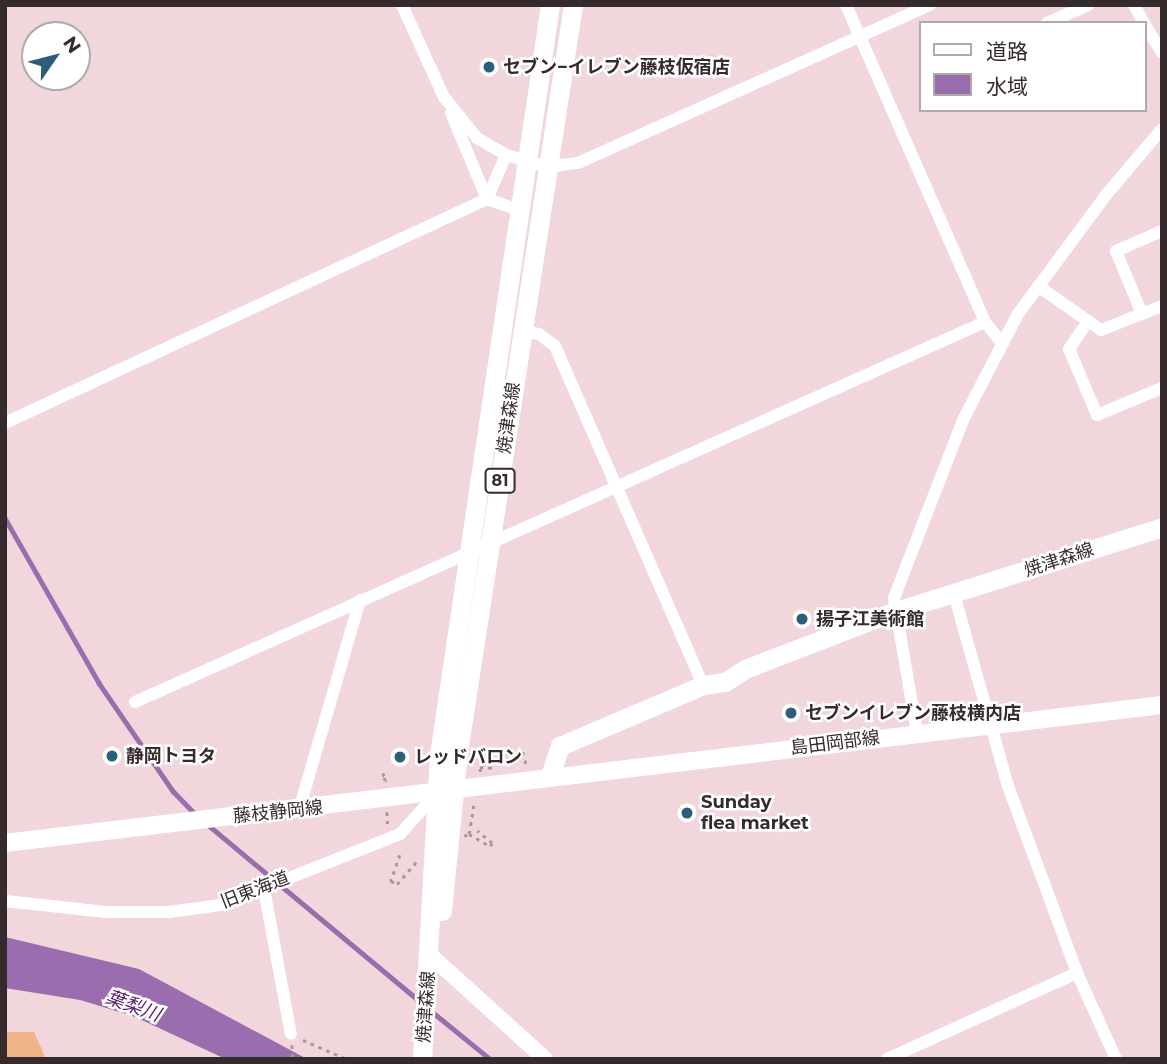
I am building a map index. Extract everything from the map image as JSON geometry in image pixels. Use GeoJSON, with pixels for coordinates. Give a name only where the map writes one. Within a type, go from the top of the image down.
{"type":"FeatureCollection","features":[{"type":"Feature","properties":{"kind":"main road","name":"焼津森線"},"geometry":{"type":"LineString","coordinates":[[445,792],[491,545],[521,331],[551,5]]}},
{"type":"Feature","properties":{"kind":"main road","name":"焼津森線"},"geometry":{"type":"LineString","coordinates":[[422,1059],[430,955],[427,937],[445,792],[466,556],[521,211],[538,164],[573,5]]}},
{"type":"Feature","properties":{"kind":"main road","name":"焼津森線"},"geometry":{"type":"LineString","coordinates":[[550,776],[560,746],[703,685],[725,682],[745,669],[893,612],[1162,527]]}},
{"type":"Feature","properties":{"kind":"main road","name":"島田岡部線"},"geometry":{"type":"LineString","coordinates":[[550,776],[992,722],[1162,705]]}},
{"type":"Feature","properties":{"kind":"main road","name":"藤枝静岡線"},"geometry":{"type":"LineString","coordinates":[[5,843],[299,810],[550,776]]}},
{"type":"Feature","properties":{"kind":"street"},"geometry":{"type":"LineString","coordinates":[[402,5],[487,200],[521,211]]}},
{"type":"Feature","properties":{"kind":"street"},"geometry":{"type":"LineString","coordinates":[[846,5],[985,322],[1001,342]]}},
{"type":"Feature","properties":{"kind":"street"},"geometry":{"type":"LineString","coordinates":[[444,97],[477,138],[506,155],[538,164],[578,163],[930,5]]}},
{"type":"Feature","properties":{"kind":"street"},"geometry":{"type":"LineString","coordinates":[[1052,21],[1088,5]]}},
{"type":"Feature","properties":{"kind":"street"},"geometry":{"type":"LineString","coordinates":[[1134,5],[1143,21]]}},
{"type":"Feature","properties":{"kind":"street"},"geometry":{"type":"LineString","coordinates":[[1146,26],[1162,53]]}},
{"type":"Feature","properties":{"kind":"street"},"geometry":{"type":"LineString","coordinates":[[916,733],[893,612],[894,598],[963,420],[1001,342],[1038,286],[1162,129]]}},
{"type":"Feature","properties":{"kind":"street"},"geometry":{"type":"LineString","coordinates":[[5,423],[487,200],[506,155]]}},
{"type":"Feature","properties":{"kind":"street"},"geometry":{"type":"LineString","coordinates":[[1142,314],[1116,250],[1162,231]]}},
{"type":"Feature","properties":{"kind":"street"},"geometry":{"type":"LineString","coordinates":[[1038,286],[1101,330],[1162,306]]}},
{"type":"Feature","properties":{"kind":"street"},"geometry":{"type":"LineString","coordinates":[[1088,321],[1069,349],[1097,415],[1162,388]]}},
{"type":"Feature","properties":{"kind":"street"},"geometry":{"type":"LineString","coordinates":[[135,702],[985,322]]}},
{"type":"Feature","properties":{"kind":"street"},"geometry":{"type":"LineString","coordinates":[[521,331],[539,334],[555,346],[703,685]]}},
{"type":"Feature","properties":{"kind":"street"},"geometry":{"type":"LineString","coordinates":[[954,594],[1008,786],[1077,972],[1116,1059]]}},
{"type":"Feature","properties":{"kind":"street"},"geometry":{"type":"LineString","coordinates":[[299,810],[360,600]]}},
{"type":"Feature","properties":{"kind":"street","name":"旧東海道"},"geometry":{"type":"LineString","coordinates":[[5,901],[105,912],[169,912],[221,905],[400,834],[445,792]]}},
{"type":"Feature","properties":{"kind":"street"},"geometry":{"type":"LineString","coordinates":[[268,887],[291,1034]]}},
{"type":"Feature","properties":{"kind":"street"},"geometry":{"type":"LineString","coordinates":[[430,955],[545,1059]]}},
{"type":"Feature","properties":{"kind":"street"},"geometry":{"type":"LineString","coordinates":[[887,1059],[1077,972]]}},
{"type":"Feature","properties":{"kind":"path"},"geometry":{"type":"LineString","coordinates":[[291,1034],[347,1059]]}},
{"type":"Feature","properties":{"kind":"shaded area"},"geometry":{"type":"Polygon","coordinates":[[[5,1032],[34,1032],[46,1059],[5,1059],[5,1032]]]}},
{"type":"Feature","properties":{"kind":"water"},"geometry":{"type":"Polygon","coordinates":[[[5,937],[139,969],[307,1059],[257,1059],[157,1002],[5,976],[5,937]]]}},
{"type":"Feature","properties":{"kind":"waterway"},"geometry":{"type":"LineString","coordinates":[[5,518],[99,683],[173,791],[195,814]]}},
{"type":"Feature","properties":{"kind":"waterway"},"geometry":{"type":"LineString","coordinates":[[207,824],[418,1000]]}},
{"type":"Feature","properties":{"kind":"waterway","name":"葉梨川"},"geometry":{"type":"LineString","coordinates":[[5,976],[82,988],[138,1005],[254,1059]]}},
{"type":"Feature","properties":{"kind":"waterway"},"geometry":{"type":"LineString","coordinates":[[430,1010],[490,1059]]}},
{"type":"Feature","properties":{"kind":"place","name":"セブン−イレブン藤枝仮宿店"},"geometry":{"type":"Point","coordinates":[489,67]}},
{"type":"Feature","properties":{"kind":"place","name":"揚子江美術館"},"geometry":{"type":"Point","coordinates":[802,619]}},
{"type":"Feature","properties":{"kind":"place","name":"セブンイレブン藤枝横内店"},"geometry":{"type":"Point","coordinates":[791,713]}},
{"type":"Feature","properties":{"kind":"place","name":"静岡トヨタ"},"geometry":{"type":"Point","coordinates":[112,756]}},
{"type":"Feature","properties":{"kind":"place","name":"レッドバロン"},"geometry":{"type":"Point","coordinates":[400,757]}},
{"type":"Feature","properties":{"kind":"place","name":"Sunday flea market"},"geometry":{"type":"Point","coordinates":[687,813]}}]}
